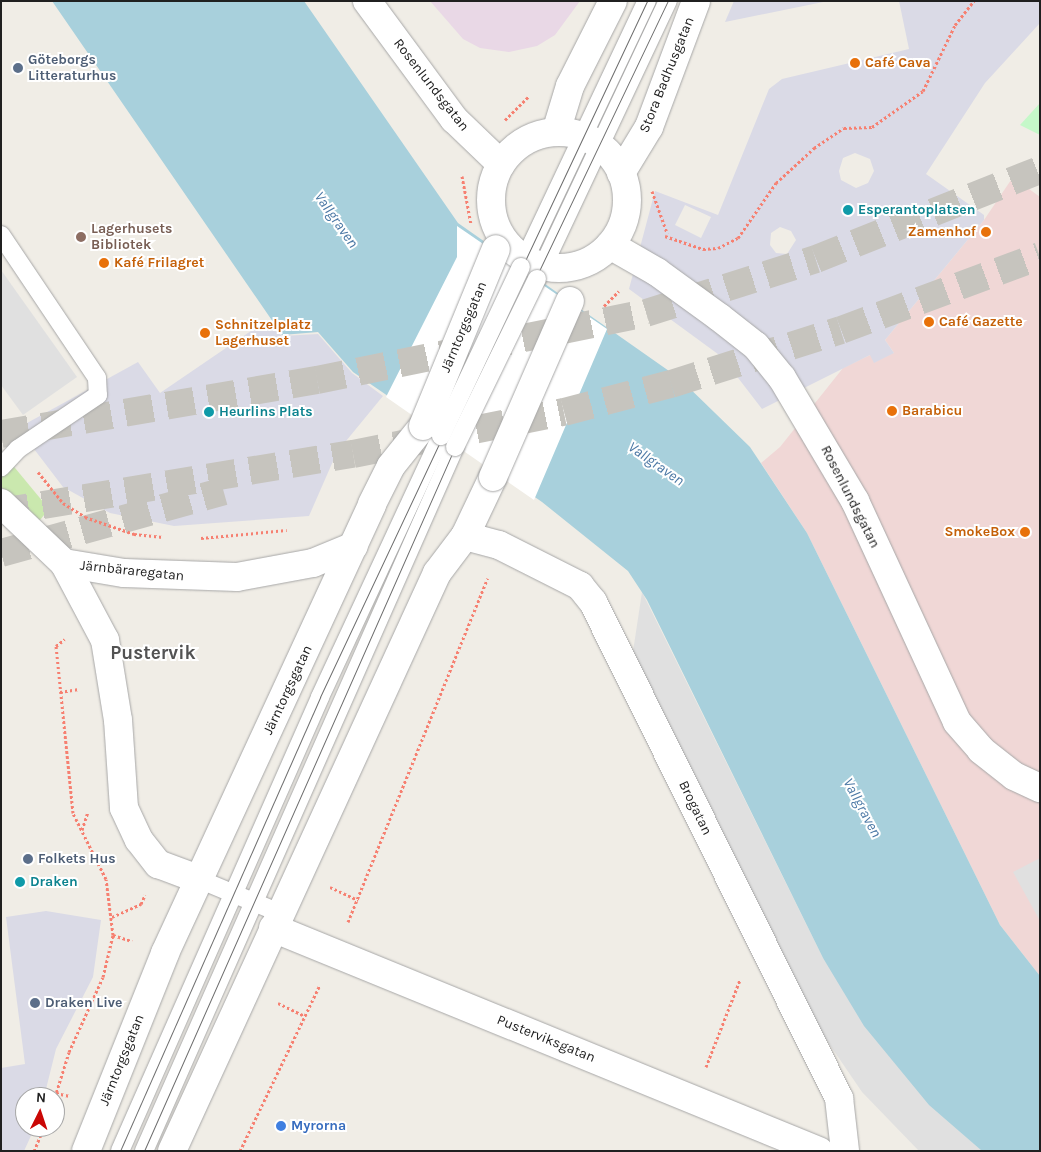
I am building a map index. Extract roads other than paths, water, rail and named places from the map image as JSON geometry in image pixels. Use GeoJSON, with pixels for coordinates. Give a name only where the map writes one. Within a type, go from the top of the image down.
{"type":"FeatureCollection","features":[{"type":"Feature","properties":{"kind":"street","name":"Rosenlundsgatan"},"geometry":{"type":"LineString","coordinates":[[367,1],[454,118],[501,164]]}},
{"type":"Feature","properties":{"kind":"street"},"geometry":{"type":"LineString","coordinates":[[579,139],[570,86],[613,1]]}},
{"type":"Feature","properties":{"kind":"street","name":"Stora Badhusgatan"},"geometry":{"type":"LineString","coordinates":[[621,173],[649,128],[696,1]]}},
{"type":"Feature","properties":{"kind":"street"},"geometry":{"type":"LineString","coordinates":[[172,1151],[438,573],[465,536],[494,477],[587,262],[610,245],[625,218],[627,202],[621,173],[579,139],[530,138],[501,164],[490,200],[498,243],[531,268],[587,262]]}},
{"type":"Feature","properties":{"kind":"street","name":"Järntorgsgatan"},"geometry":{"type":"LineString","coordinates":[[86,1151],[165,953],[202,880],[391,466],[432,431],[498,243]]}},
{"type":"Feature","properties":{"kind":"street","name":"Rosenlundsgatan"},"geometry":{"type":"LineString","coordinates":[[610,245],[644,263],[756,346],[782,378],[855,501],[957,722],[981,750],[1014,776],[1040,788]]}},
{"type":"Feature","properties":{"kind":"street"},"geometry":{"type":"LineString","coordinates":[[1,503],[64,563]]}},
{"type":"Feature","properties":{"kind":"street","name":"Brogatan"},"geometry":{"type":"LineString","coordinates":[[465,536],[499,545],[580,586],[592,602],[839,1098],[845,1151]]}},
{"type":"Feature","properties":{"kind":"street","name":"Järnbäraregatan"},"geometry":{"type":"LineString","coordinates":[[64,563],[124,573],[237,577],[312,563],[354,546]]}},
{"type":"Feature","properties":{"kind":"street","name":"Järnbäraregatan"},"geometry":{"type":"LineString","coordinates":[[64,563],[91,617],[105,640],[118,720],[124,808],[139,840],[158,864],[202,880]]}},
{"type":"Feature","properties":{"kind":"street","name":"Pusterviksgatan"},"geometry":{"type":"LineString","coordinates":[[277,921],[335,953],[819,1151]]}},
{"type":"Feature","properties":{"kind":"lane"},"geometry":{"type":"LineString","coordinates":[[144,1151],[455,447],[531,268],[579,139],[647,1]]}},
{"type":"Feature","properties":{"kind":"lane"},"geometry":{"type":"LineString","coordinates":[[579,139],[668,1]]}},
{"type":"Feature","properties":{"kind":"lane"},"geometry":{"type":"LineString","coordinates":[[1,235],[97,378],[98,395],[18,449],[1,467]]}},
{"type":"Feature","properties":{"kind":"lane"},"geometry":{"type":"LineString","coordinates":[[120,1151],[432,431],[531,268]]}},
{"type":"Feature","properties":{"kind":"lane"},"geometry":{"type":"LineString","coordinates":[[202,880],[254,901],[277,921]]}},
{"type":"Feature","properties":{"kind":"water","name":"Vallgraven"},"geometry":{"type":"Polygon","coordinates":[[[52,1],[304,1],[458,223],[679,378],[750,447],[807,533],[1000,925],[1040,976],[1040,1151],[982,1151],[929,1105],[864,1026],[823,958],[647,600],[628,571],[542,502],[353,372],[318,332],[282,335],[52,1]]]}},
{"type":"Feature","properties":{"kind":"tunnel"},"geometry":{"type":"LineString","coordinates":[[1,434],[317,380],[646,313],[816,259],[1040,170]]}},
{"type":"Feature","properties":{"kind":"tunnel"},"geometry":{"type":"LineString","coordinates":[[1,512],[353,454],[564,412],[671,384],[841,330],[1040,256]]}},
{"type":"Feature","properties":{"kind":"tunnel"},"geometry":{"type":"LineString","coordinates":[[1,553],[224,491]]}},
{"type":"Feature","properties":{"kind":"tram line"},"geometry":{"type":"LineString","coordinates":[[120,1151],[320,697],[647,1]]}},
{"type":"Feature","properties":{"kind":"tram line"},"geometry":{"type":"LineString","coordinates":[[144,1151],[455,447],[668,1]]}},
{"type":"Feature","properties":{"kind":"place","name":"Café Cava"},"geometry":{"type":"Point","coordinates":[855,63]}},
{"type":"Feature","properties":{"kind":"place","name":"Göteborgs Litteraturhus"},"geometry":{"type":"Point","coordinates":[18,68]}},
{"type":"Feature","properties":{"kind":"place","name":"Esperantoplatsen"},"geometry":{"type":"Point","coordinates":[848,210]}},
{"type":"Feature","properties":{"kind":"place","name":"Zamenhof"},"geometry":{"type":"Point","coordinates":[986,232]}},
{"type":"Feature","properties":{"kind":"place","name":"Lagerhusets Bibliotek"},"geometry":{"type":"Point","coordinates":[81,237]}},
{"type":"Feature","properties":{"kind":"place","name":"Kafé Frilagret"},"geometry":{"type":"Point","coordinates":[104,263]}},
{"type":"Feature","properties":{"kind":"place","name":"Café Gazette"},"geometry":{"type":"Point","coordinates":[929,322]}},
{"type":"Feature","properties":{"kind":"place","name":"Schnitzelplatz Lagerhuset"},"geometry":{"type":"Point","coordinates":[205,333]}},
{"type":"Feature","properties":{"kind":"place","name":"Barabicu"},"geometry":{"type":"Point","coordinates":[892,411]}},
{"type":"Feature","properties":{"kind":"place","name":"Heurlins Plats"},"geometry":{"type":"Point","coordinates":[209,412]}},
{"type":"Feature","properties":{"kind":"place","name":"SmokeBox"},"geometry":{"type":"Point","coordinates":[1025,532]}},
{"type":"Feature","properties":{"kind":"place","name":"Folkets Hus"},"geometry":{"type":"Point","coordinates":[28,859]}},
{"type":"Feature","properties":{"kind":"place","name":"Draken"},"geometry":{"type":"Point","coordinates":[20,882]}},
{"type":"Feature","properties":{"kind":"place","name":"Draken Live"},"geometry":{"type":"Point","coordinates":[35,1003]}},
{"type":"Feature","properties":{"kind":"place","name":"Myrorna"},"geometry":{"type":"Point","coordinates":[281,1126]}},
{"type":"Feature","properties":{"kind":"district","name":"Pustervik"},"geometry":{"type":"Point","coordinates":[153,654]}}]}
